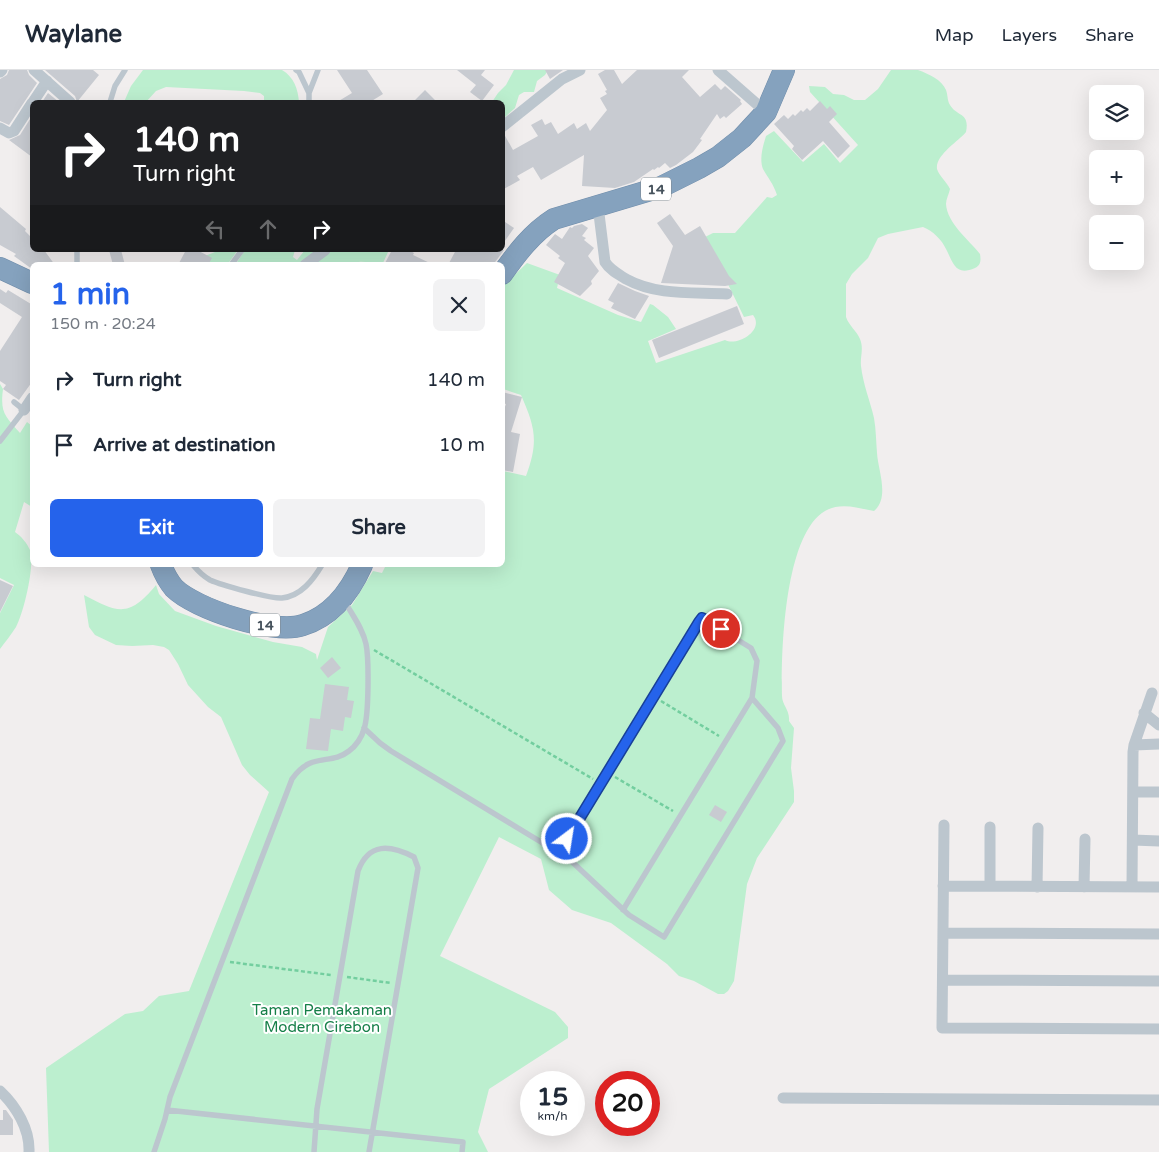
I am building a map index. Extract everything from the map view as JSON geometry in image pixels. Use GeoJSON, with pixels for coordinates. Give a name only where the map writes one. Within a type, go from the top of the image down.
{"type":"FeatureCollection","features":[{"type":"Feature","properties":{"kind":"highway","name":"14"},"geometry":{"type":"LineString","coordinates":[[505,270],[528,241],[548,223],[567,214],[645,194],[699,168],[734,145],[766,112],[784,70]]}},
{"type":"Feature","properties":{"kind":"highway"},"geometry":{"type":"LineString","coordinates":[[0,268],[30,282]]}},
{"type":"Feature","properties":{"kind":"highway","name":"14"},"geometry":{"type":"LineString","coordinates":[[162,567],[174,588],[198,604],[255,623],[285,628],[301,626],[323,616],[343,599],[361,567]]}},
{"type":"Feature","properties":{"kind":"street"},"geometry":{"type":"LineString","coordinates":[[34,70],[68,100]]}},
{"type":"Feature","properties":{"kind":"street"},"geometry":{"type":"LineString","coordinates":[[505,125],[562,79],[580,70]]}},
{"type":"Feature","properties":{"kind":"street"},"geometry":{"type":"LineString","coordinates":[[718,70],[766,112]]}},
{"type":"Feature","properties":{"kind":"street"},"geometry":{"type":"LineString","coordinates":[[35,100],[47,81]]}},
{"type":"Feature","properties":{"kind":"street"},"geometry":{"type":"LineString","coordinates":[[0,128],[9,133],[14,131],[30,107]]}},
{"type":"Feature","properties":{"kind":"street"},"geometry":{"type":"LineString","coordinates":[[598,206],[605,262],[619,275],[644,288],[659,291],[728,294]]}},
{"type":"Feature","properties":{"kind":"street"},"geometry":{"type":"LineString","coordinates":[[309,262],[322,252]]}},
{"type":"Feature","properties":{"kind":"street"},"geometry":{"type":"LineString","coordinates":[[24,410],[30,401]]}},
{"type":"Feature","properties":{"kind":"street"},"geometry":{"type":"LineString","coordinates":[[1132,887],[1134,745],[1152,693]]}},
{"type":"Feature","properties":{"kind":"street"},"geometry":{"type":"LineString","coordinates":[[1144,713],[1159,726]]}},
{"type":"Feature","properties":{"kind":"street"},"geometry":{"type":"LineString","coordinates":[[1134,745],[1159,744]]}},
{"type":"Feature","properties":{"kind":"street"},"geometry":{"type":"LineString","coordinates":[[1133,792],[1159,792]]}},
{"type":"Feature","properties":{"kind":"street"},"geometry":{"type":"LineString","coordinates":[[944,826],[942,1028],[1159,1029]]}},
{"type":"Feature","properties":{"kind":"street"},"geometry":{"type":"LineString","coordinates":[[990,827],[990,886]]}},
{"type":"Feature","properties":{"kind":"street"},"geometry":{"type":"LineString","coordinates":[[1037,887],[1038,828]]}},
{"type":"Feature","properties":{"kind":"street"},"geometry":{"type":"LineString","coordinates":[[1084,887],[1085,839]]}},
{"type":"Feature","properties":{"kind":"street"},"geometry":{"type":"LineString","coordinates":[[1133,840],[1159,841]]}},
{"type":"Feature","properties":{"kind":"street"},"geometry":{"type":"LineString","coordinates":[[943,886],[1159,887]]}},
{"type":"Feature","properties":{"kind":"street"},"geometry":{"type":"LineString","coordinates":[[943,933],[1159,934]]}},
{"type":"Feature","properties":{"kind":"street"},"geometry":{"type":"LineString","coordinates":[[943,980],[1159,981]]}},
{"type":"Feature","properties":{"kind":"street"},"geometry":{"type":"LineString","coordinates":[[0,1091],[6,1103],[20,1117],[27,1135],[29,1152]]}},
{"type":"Feature","properties":{"kind":"street"},"geometry":{"type":"LineString","coordinates":[[784,1098],[1159,1100]]}},
{"type":"Feature","properties":{"kind":"lane"},"geometry":{"type":"LineString","coordinates":[[111,100],[120,73],[125,70]]}},
{"type":"Feature","properties":{"kind":"lane"},"geometry":{"type":"LineString","coordinates":[[296,70],[309,93]]}},
{"type":"Feature","properties":{"kind":"lane"},"geometry":{"type":"LineString","coordinates":[[308,100],[318,70]]}},
{"type":"Feature","properties":{"kind":"lane"},"geometry":{"type":"LineString","coordinates":[[0,441],[24,410],[14,402]]}},
{"type":"Feature","properties":{"kind":"lane"},"geometry":{"type":"LineString","coordinates":[[195,567],[200,574],[211,580],[271,597],[282,598],[295,594],[305,588],[321,567]]}},
{"type":"Feature","properties":{"kind":"lane"},"geometry":{"type":"LineString","coordinates":[[154,1152],[170,1097],[292,779],[298,770],[306,764],[348,752],[356,744],[364,728],[367,687],[366,645],[362,632],[343,599]]}},
{"type":"Feature","properties":{"kind":"lane"},"geometry":{"type":"LineString","coordinates":[[558,853],[702,618],[751,648],[757,661],[752,698],[623,910]]}},
{"type":"Feature","properties":{"kind":"lane"},"geometry":{"type":"LineString","coordinates":[[364,728],[391,751],[569,859],[623,910],[664,937],[783,742],[778,728],[752,698]]}},
{"type":"Feature","properties":{"kind":"lane"},"geometry":{"type":"LineString","coordinates":[[314,1152],[318,1109],[358,871],[362,861],[368,854],[377,849],[392,848],[414,857],[418,868],[369,1152]]}},
{"type":"Feature","properties":{"kind":"lane"},"geometry":{"type":"LineString","coordinates":[[167,1110],[463,1142],[462,1152]]}},
{"type":"Feature","properties":{"kind":"path"},"geometry":{"type":"LineString","coordinates":[[366,645],[601,784]]}},
{"type":"Feature","properties":{"kind":"path"},"geometry":{"type":"LineString","coordinates":[[654,697],[726,740]]}},
{"type":"Feature","properties":{"kind":"path"},"geometry":{"type":"LineString","coordinates":[[608,772],[680,816]]}},
{"type":"Feature","properties":{"kind":"path"},"geometry":{"type":"LineString","coordinates":[[221,961],[398,984]]}},
{"type":"Feature","properties":{"kind":"green space"},"geometry":{"type":"Polygon","coordinates":[[[143,70],[282,70],[290,76],[295,84],[299,100],[264,100],[264,96],[260,93],[244,91],[166,87],[156,91],[148,100],[125,100],[131,86],[143,70]]]}},
{"type":"Feature","properties":{"kind":"green space"},"geometry":{"type":"Polygon","coordinates":[[[514,70],[548,70],[537,81],[534,92],[524,92],[519,95],[515,108],[505,117],[505,100],[493,100],[506,85],[514,70]]]}},
{"type":"Feature","properties":{"kind":"green space","name":"Taman Pemakaman Modern Cirebon"},"geometry":{"type":"Polygon","coordinates":[[[891,70],[918,70],[935,78],[944,86],[950,105],[965,118],[966,132],[943,154],[937,164],[937,169],[950,189],[946,204],[950,218],[980,254],[980,262],[975,268],[963,271],[959,269],[953,263],[940,239],[923,227],[888,234],[878,238],[868,258],[852,274],[846,284],[846,317],[859,336],[861,343],[862,373],[874,418],[882,484],[881,499],[874,511],[843,506],[825,511],[811,524],[801,544],[793,569],[784,625],[782,699],[789,721],[794,728],[791,768],[794,802],[757,858],[747,884],[734,981],[728,991],[724,994],[718,994],[694,981],[679,976],[667,964],[611,923],[572,910],[549,890],[541,859],[499,837],[440,956],[555,1012],[568,1027],[568,1038],[489,1089],[478,1132],[488,1152],[49,1152],[46,1068],[125,1014],[143,1011],[159,996],[189,991],[269,792],[242,765],[221,717],[208,707],[188,685],[169,650],[153,645],[116,645],[95,635],[89,627],[84,595],[106,606],[123,609],[138,603],[156,585],[159,594],[175,611],[216,626],[273,642],[302,647],[316,654],[317,660],[328,627],[352,605],[373,571],[382,573],[385,567],[505,567],[505,471],[526,476],[533,453],[534,434],[530,416],[521,395],[505,390],[505,284],[527,263],[560,275],[557,288],[618,315],[641,322],[650,304],[653,305],[668,317],[676,329],[648,341],[656,363],[725,340],[730,342],[736,341],[748,336],[753,331],[756,321],[753,315],[744,317],[705,237],[713,233],[735,233],[767,197],[772,198],[777,195],[763,169],[761,161],[766,136],[774,131],[803,162],[824,144],[840,163],[858,145],[810,92],[809,86],[825,87],[833,94],[844,95],[854,100],[865,100],[878,89],[891,70]]]}},
{"type":"Feature","properties":{"kind":"green space"},"geometry":{"type":"Polygon","coordinates":[[[215,252],[237,252],[229,262],[204,262],[205,256],[215,252]]]}},
{"type":"Feature","properties":{"kind":"green space"},"geometry":{"type":"Polygon","coordinates":[[[244,252],[294,252],[293,257],[297,260],[303,252],[388,252],[383,262],[237,262],[244,252]]]}},
{"type":"Feature","properties":{"kind":"green space"},"geometry":{"type":"Polygon","coordinates":[[[0,384],[3,389],[3,409],[7,418],[20,433],[27,422],[30,424],[30,506],[24,502],[15,532],[24,540],[30,550],[31,567],[28,589],[16,627],[0,649],[0,613],[14,585],[0,578],[0,384]]]}},
{"type":"Feature","properties":{"kind":"building"},"geometry":{"type":"Polygon","coordinates":[[[9,70],[27,70],[37,83],[9,125],[0,121],[0,79],[7,75],[9,70]]]}},
{"type":"Feature","properties":{"kind":"building"},"geometry":{"type":"Polygon","coordinates":[[[45,70],[93,70],[99,75],[79,100],[76,100],[75,96],[45,70]]]}},
{"type":"Feature","properties":{"kind":"building"},"geometry":{"type":"Polygon","coordinates":[[[337,70],[367,70],[383,94],[373,100],[340,100],[352,93],[337,70]]]}},
{"type":"Feature","properties":{"kind":"building"},"geometry":{"type":"Polygon","coordinates":[[[457,70],[485,70],[481,75],[494,85],[483,100],[481,100],[470,92],[476,85],[457,70]]]}},
{"type":"Feature","properties":{"kind":"building"},"geometry":{"type":"Polygon","coordinates":[[[545,70],[563,70],[550,79],[545,70]]]}},
{"type":"Feature","properties":{"kind":"building"},"geometry":{"type":"Polygon","coordinates":[[[605,70],[614,70],[622,84],[637,70],[689,70],[682,77],[700,97],[715,84],[721,90],[725,86],[741,100],[742,104],[726,118],[724,116],[720,119],[717,114],[693,152],[676,165],[670,168],[665,163],[634,182],[615,188],[582,186],[584,155],[541,180],[533,167],[517,176],[520,180],[505,188],[505,136],[513,150],[538,136],[531,125],[542,119],[545,125],[551,122],[558,134],[574,123],[577,129],[586,123],[590,131],[607,110],[600,98],[607,94],[605,91],[607,90],[598,74],[605,70]]]}},
{"type":"Feature","properties":{"kind":"building"},"geometry":{"type":"Polygon","coordinates":[[[425,90],[435,100],[415,100],[425,90]]]}},
{"type":"Feature","properties":{"kind":"building"},"geometry":{"type":"Polygon","coordinates":[[[48,93],[57,100],[43,100],[48,93]]]}},
{"type":"Feature","properties":{"kind":"building"},"geometry":{"type":"Polygon","coordinates":[[[820,101],[827,109],[830,106],[837,114],[829,122],[850,146],[838,158],[823,141],[802,160],[792,149],[794,146],[774,124],[784,115],[788,119],[793,114],[795,116],[801,110],[803,112],[807,108],[810,111],[820,101]]]}},
{"type":"Feature","properties":{"kind":"building"},"geometry":{"type":"Polygon","coordinates":[[[30,119],[30,156],[9,140],[20,135],[30,119]]]}},
{"type":"Feature","properties":{"kind":"building"},"geometry":{"type":"Polygon","coordinates":[[[0,207],[26,229],[25,231],[30,236],[30,252],[45,252],[53,262],[30,262],[30,268],[14,256],[16,254],[0,245],[0,207]]]}},
{"type":"Feature","properties":{"kind":"building"},"geometry":{"type":"Polygon","coordinates":[[[670,214],[685,235],[700,226],[729,276],[737,284],[725,286],[661,283],[673,246],[657,223],[670,214]]]}},
{"type":"Feature","properties":{"kind":"building"},"geometry":{"type":"Polygon","coordinates":[[[505,222],[514,228],[505,241],[505,222]]]}},
{"type":"Feature","properties":{"kind":"building"},"geometry":{"type":"Polygon","coordinates":[[[582,224],[588,228],[582,236],[586,238],[584,240],[594,248],[588,256],[599,271],[591,281],[592,284],[580,296],[554,282],[565,263],[558,258],[560,256],[546,245],[555,234],[562,239],[570,227],[582,224]]]}},
{"type":"Feature","properties":{"kind":"building"},"geometry":{"type":"Polygon","coordinates":[[[110,252],[122,252],[124,262],[112,262],[110,252]]]}},
{"type":"Feature","properties":{"kind":"building"},"geometry":{"type":"Polygon","coordinates":[[[185,252],[201,252],[212,258],[210,262],[180,262],[185,252]]]}},
{"type":"Feature","properties":{"kind":"building"},"geometry":{"type":"Polygon","coordinates":[[[391,252],[412,252],[413,255],[428,262],[386,262],[391,252]]]}},
{"type":"Feature","properties":{"kind":"building"},"geometry":{"type":"Polygon","coordinates":[[[455,252],[503,252],[495,262],[450,262],[455,252]]]}},
{"type":"Feature","properties":{"kind":"building"},"geometry":{"type":"Polygon","coordinates":[[[618,283],[649,296],[635,319],[611,308],[614,303],[608,300],[618,283]]]}},
{"type":"Feature","properties":{"kind":"building"},"geometry":{"type":"Polygon","coordinates":[[[0,289],[6,293],[8,290],[30,303],[30,385],[19,400],[3,389],[6,385],[0,381],[0,351],[22,317],[0,303],[0,289]]]}},
{"type":"Feature","properties":{"kind":"building"},"geometry":{"type":"Polygon","coordinates":[[[737,306],[744,324],[659,358],[652,340],[737,306]]]}},
{"type":"Feature","properties":{"kind":"building"},"geometry":{"type":"Polygon","coordinates":[[[505,393],[522,397],[511,432],[520,434],[513,472],[505,471],[505,393]]]}},
{"type":"Feature","properties":{"kind":"building"},"geometry":{"type":"Polygon","coordinates":[[[0,580],[13,586],[0,612],[0,580]]]}},
{"type":"Feature","properties":{"kind":"building"},"geometry":{"type":"Polygon","coordinates":[[[332,657],[341,668],[328,678],[320,668],[332,657]]]}},
{"type":"Feature","properties":{"kind":"building"},"geometry":{"type":"Polygon","coordinates":[[[325,684],[349,687],[347,700],[354,701],[351,718],[345,717],[343,731],[331,729],[328,751],[306,749],[310,718],[320,719],[325,684]]]}},
{"type":"Feature","properties":{"kind":"building"},"geometry":{"type":"Polygon","coordinates":[[[715,805],[727,812],[721,822],[709,815],[715,805]]]}},
{"type":"Feature","properties":{"kind":"building"},"geometry":{"type":"Polygon","coordinates":[[[3,1110],[6,1110],[13,1120],[13,1135],[0,1135],[0,1120],[3,1120],[3,1110]]]}},
{"type":"Feature","properties":{"kind":"route"},"geometry":{"type":"LineString","coordinates":[[567,839],[699,622],[702,618],[706,619],[721,629]]}}]}
